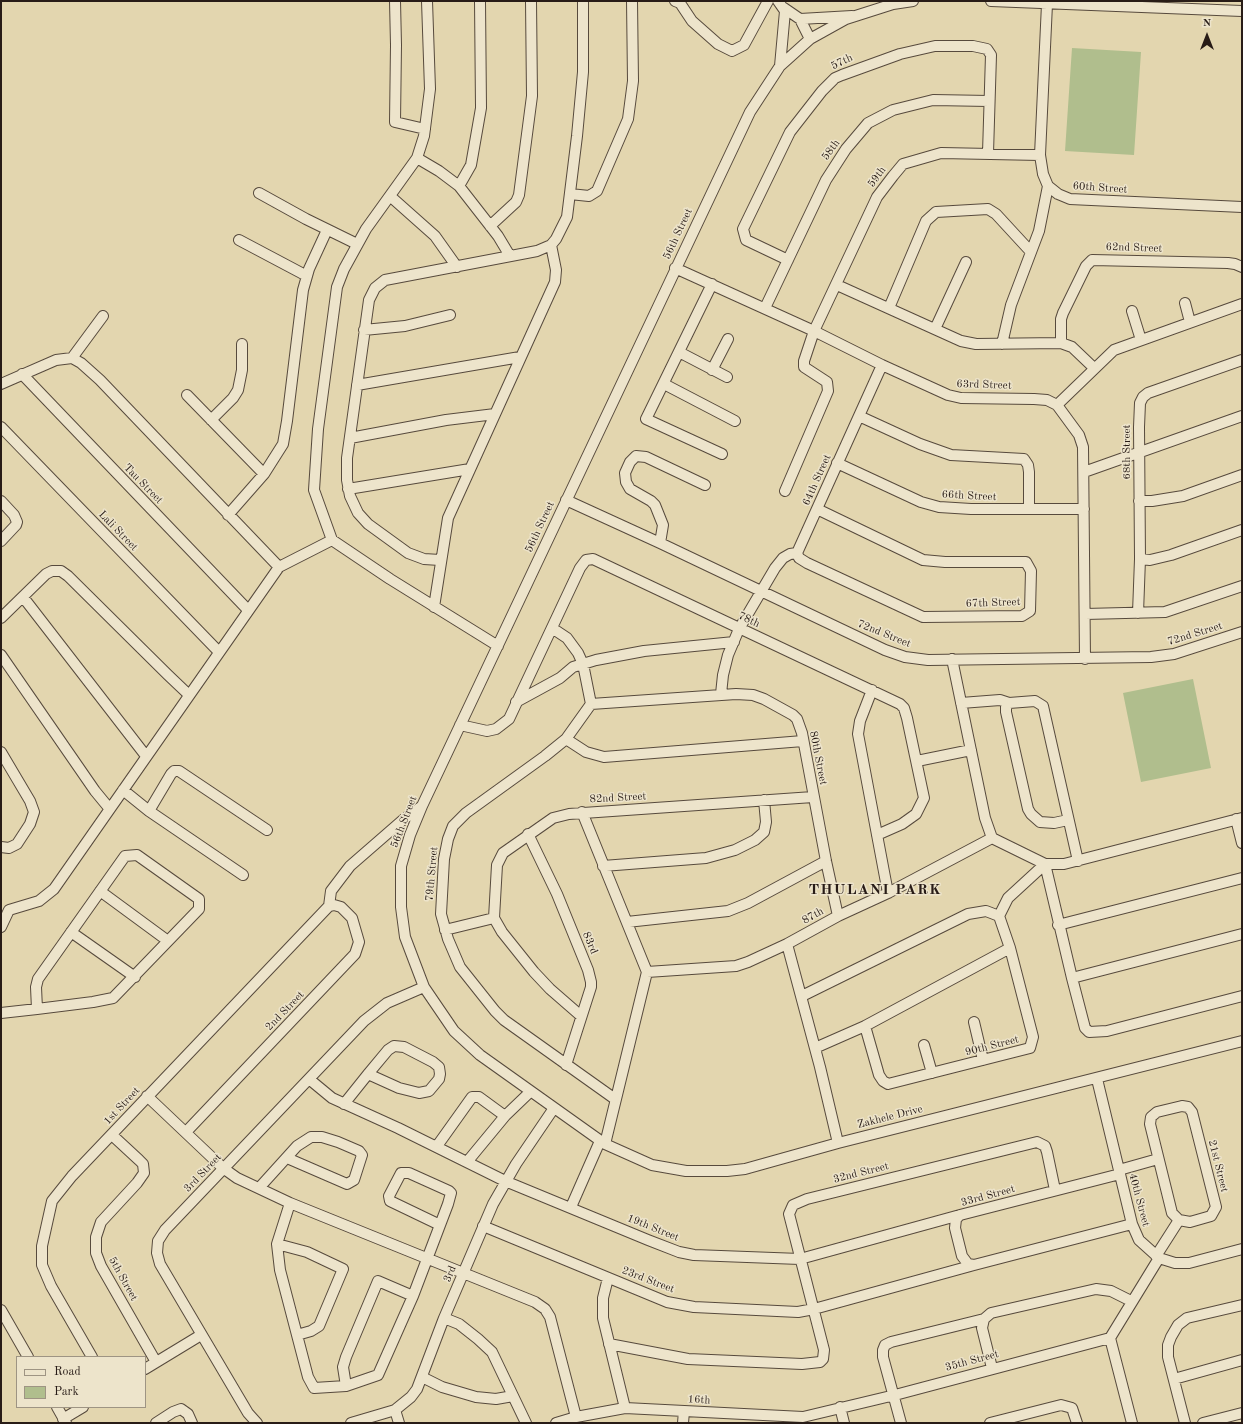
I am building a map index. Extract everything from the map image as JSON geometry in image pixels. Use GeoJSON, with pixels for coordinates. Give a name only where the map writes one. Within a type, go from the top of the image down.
{"type":"FeatureCollection","features":[{"type":"Feature","properties":{"kind":"street"},"geometry":{"type":"LineString","coordinates":[[394,1],[396,45],[394,122],[425,129]]}},
{"type":"Feature","properties":{"kind":"street"},"geometry":{"type":"LineString","coordinates":[[427,1],[430,89],[425,129],[417,158],[370,223],[357,244],[342,273],[335,292],[313,482],[314,494],[332,540],[434,607],[498,646]]}},
{"type":"Feature","properties":{"kind":"street"},"geometry":{"type":"LineString","coordinates":[[459,186],[471,165],[481,108],[480,1]]}},
{"type":"Feature","properties":{"kind":"street"},"geometry":{"type":"LineString","coordinates":[[490,226],[516,202],[519,194],[532,96],[531,1]]}},
{"type":"Feature","properties":{"kind":"street"},"geometry":{"type":"LineString","coordinates":[[440,560],[424,559],[408,553],[368,524],[358,512],[348,489],[347,468],[350,438],[364,330],[371,293],[385,280],[400,276],[457,267],[537,251],[551,245],[560,234],[564,225],[570,194],[582,84],[583,1]]}},
{"type":"Feature","properties":{"kind":"street"},"geometry":{"type":"LineString","coordinates":[[570,194],[589,196],[597,191],[628,119],[633,81],[632,1]]}},
{"type":"Feature","properties":{"kind":"street"},"geometry":{"type":"LineString","coordinates":[[675,1],[680,4],[692,21],[718,44],[732,51],[739,49],[744,44],[768,1]]}},
{"type":"Feature","properties":{"kind":"street","name":"56th Street"},"geometry":{"type":"LineString","coordinates":[[554,1108],[480,1055],[459,1037],[424,987],[405,937],[400,893],[401,866],[410,835],[460,725],[750,112],[780,66],[810,40],[834,25],[855,16],[893,4],[914,1]]}},
{"type":"Feature","properties":{"kind":"street"},"geometry":{"type":"LineString","coordinates":[[991,1],[1242,11]]}},
{"type":"Feature","properties":{"kind":"street"},"geometry":{"type":"LineString","coordinates":[[781,4],[800,19],[810,40]]}},
{"type":"Feature","properties":{"kind":"street"},"geometry":{"type":"LineString","coordinates":[[780,66],[781,4]]}},
{"type":"Feature","properties":{"kind":"street"},"geometry":{"type":"LineString","coordinates":[[1002,344],[1011,305],[1042,219],[1048,186],[1043,174],[1040,155],[1048,4]]}},
{"type":"Feature","properties":{"kind":"street"},"geometry":{"type":"LineString","coordinates":[[800,19],[845,15],[855,16]]}},
{"type":"Feature","properties":{"kind":"street","name":"57th"},"geometry":{"type":"LineString","coordinates":[[788,260],[746,240],[743,229],[790,132],[822,91],[835,78],[850,71],[880,61],[927,48],[944,46],[983,47],[990,51],[991,55],[988,153]]}},
{"type":"Feature","properties":{"kind":"street","name":"58th"},"geometry":{"type":"LineString","coordinates":[[765,308],[829,173],[846,149],[873,119],[893,110],[934,100],[989,101]]}},
{"type":"Feature","properties":{"kind":"street","name":"59th"},"geometry":{"type":"LineString","coordinates":[[785,491],[828,391],[829,384],[804,367],[804,361],[814,331],[837,285],[877,197],[901,166],[909,162],[942,153],[1040,155]]}},
{"type":"Feature","properties":{"kind":"street"},"geometry":{"type":"LineString","coordinates":[[417,158],[442,173],[459,186],[490,226],[510,256]]}},
{"type":"Feature","properties":{"kind":"street","name":"60th Street"},"geometry":{"type":"LineString","coordinates":[[1048,186],[1058,194],[1070,199],[1242,207]]}},
{"type":"Feature","properties":{"kind":"street"},"geometry":{"type":"LineString","coordinates":[[260,193],[327,230],[357,244]]}},
{"type":"Feature","properties":{"kind":"street"},"geometry":{"type":"LineString","coordinates":[[390,196],[435,236],[457,267]]}},
{"type":"Feature","properties":{"kind":"street"},"geometry":{"type":"LineString","coordinates":[[889,308],[926,221],[936,212],[988,209],[996,214],[1031,252]]}},
{"type":"Feature","properties":{"kind":"street"},"geometry":{"type":"LineString","coordinates":[[228,514],[264,474],[279,451],[286,429],[300,304],[307,276],[327,230]]}},
{"type":"Feature","properties":{"kind":"street"},"geometry":{"type":"LineString","coordinates":[[239,240],[307,276]]}},
{"type":"Feature","properties":{"kind":"street"},"geometry":{"type":"LineString","coordinates":[[434,607],[440,560],[448,518],[555,282],[556,270],[551,245]]}},
{"type":"Feature","properties":{"kind":"street","name":"62nd Street"},"geometry":{"type":"LineString","coordinates":[[1061,343],[1061,319],[1063,313],[1086,266],[1092,260],[1228,263],[1242,267]]}},
{"type":"Feature","properties":{"kind":"street"},"geometry":{"type":"LineString","coordinates":[[935,329],[966,262]]}},
{"type":"Feature","properties":{"kind":"street","name":"63rd Street"},"geometry":{"type":"LineString","coordinates":[[675,268],[765,308],[882,365],[954,397],[1034,398],[1047,400],[1057,406]]}},
{"type":"Feature","properties":{"kind":"street"},"geometry":{"type":"LineString","coordinates":[[712,284],[646,419],[722,454]]}},
{"type":"Feature","properties":{"kind":"street"},"geometry":{"type":"LineString","coordinates":[[837,285],[969,343],[1061,343],[1072,347],[1094,368]]}},
{"type":"Feature","properties":{"kind":"street"},"geometry":{"type":"LineString","coordinates":[[1185,303],[1190,322]]}},
{"type":"Feature","properties":{"kind":"street"},"geometry":{"type":"LineString","coordinates":[[1084,659],[1084,472],[1082,441],[1057,406],[1114,350],[1242,304]]}},
{"type":"Feature","properties":{"kind":"street"},"geometry":{"type":"LineString","coordinates":[[1132,311],[1140,340]]}},
{"type":"Feature","properties":{"kind":"street"},"geometry":{"type":"LineString","coordinates":[[364,330],[400,326],[450,315]]}},
{"type":"Feature","properties":{"kind":"street"},"geometry":{"type":"LineString","coordinates":[[72,358],[103,316]]}},
{"type":"Feature","properties":{"kind":"street"},"geometry":{"type":"LineString","coordinates":[[712,370],[728,339]]}},
{"type":"Feature","properties":{"kind":"street"},"geometry":{"type":"LineString","coordinates":[[211,420],[237,392],[242,370],[242,344]]}},
{"type":"Feature","properties":{"kind":"street"},"geometry":{"type":"LineString","coordinates":[[679,352],[727,377]]}},
{"type":"Feature","properties":{"kind":"street"},"geometry":{"type":"LineString","coordinates":[[357,385],[520,357]]}},
{"type":"Feature","properties":{"kind":"street"},"geometry":{"type":"LineString","coordinates":[[1,384],[56,360],[72,358],[86,366],[279,566]]}},
{"type":"Feature","properties":{"kind":"street","name":"68th Street"},"geometry":{"type":"LineString","coordinates":[[1138,613],[1140,559],[1138,453],[1139,411],[1143,396],[1242,360]]}},
{"type":"Feature","properties":{"kind":"street","name":"64th Street"},"geometry":{"type":"LineString","coordinates":[[797,553],[882,365]]}},
{"type":"Feature","properties":{"kind":"street","name":"Tau Street"},"geometry":{"type":"LineString","coordinates":[[22,374],[248,610]]}},
{"type":"Feature","properties":{"kind":"street"},"geometry":{"type":"LineString","coordinates":[[664,384],[735,421]]}},
{"type":"Feature","properties":{"kind":"street"},"geometry":{"type":"LineString","coordinates":[[187,395],[264,474]]}},
{"type":"Feature","properties":{"kind":"street"},"geometry":{"type":"LineString","coordinates":[[350,438],[446,420],[495,414]]}},
{"type":"Feature","properties":{"kind":"street"},"geometry":{"type":"LineString","coordinates":[[859,416],[920,444],[951,455],[1024,459],[1028,465],[1029,472],[1029,509]]}},
{"type":"Feature","properties":{"kind":"street"},"geometry":{"type":"LineString","coordinates":[[1084,472],[1242,416]]}},
{"type":"Feature","properties":{"kind":"street","name":"Lali Street"},"geometry":{"type":"LineString","coordinates":[[1,427],[219,652]]}},
{"type":"Feature","properties":{"kind":"street"},"geometry":{"type":"LineString","coordinates":[[660,543],[663,525],[655,505],[651,501],[630,489],[626,482],[625,473],[630,462],[636,456],[646,457],[705,485]]}},
{"type":"Feature","properties":{"kind":"street","name":"66th Street"},"geometry":{"type":"LineString","coordinates":[[837,463],[928,505],[955,509],[1084,509]]}},
{"type":"Feature","properties":{"kind":"street"},"geometry":{"type":"LineString","coordinates":[[348,489],[470,469]]}},
{"type":"Feature","properties":{"kind":"street"},"geometry":{"type":"LineString","coordinates":[[1139,501],[1152,501],[1183,496],[1242,475]]}},
{"type":"Feature","properties":{"kind":"street","name":"72nd Street"},"geometry":{"type":"LineString","coordinates":[[566,500],[895,654],[928,660],[1084,659],[1165,655],[1242,632]]}},
{"type":"Feature","properties":{"kind":"street"},"geometry":{"type":"LineString","coordinates":[[1,501],[10,509],[17,522],[1,541]]}},
{"type":"Feature","properties":{"kind":"street","name":"67th Street"},"geometry":{"type":"LineString","coordinates":[[797,553],[799,558],[807,563],[923,616],[1022,616],[1030,611],[1031,571],[1026,562],[938,562],[923,560],[817,509]]}},
{"type":"Feature","properties":{"kind":"street"},"geometry":{"type":"LineString","coordinates":[[1140,559],[1156,559],[1171,555],[1242,530]]}},
{"type":"Feature","properties":{"kind":"street"},"geometry":{"type":"LineString","coordinates":[[1,927],[5,907],[39,901],[49,894],[66,873],[109,808],[279,566],[332,540]]}},
{"type":"Feature","properties":{"kind":"street"},"geometry":{"type":"LineString","coordinates":[[721,694],[723,675],[739,629],[760,592],[783,558],[790,554],[797,553]]}},
{"type":"Feature","properties":{"kind":"street","name":"78th"},"geometry":{"type":"LineString","coordinates":[[460,725],[487,731],[496,728],[509,719],[580,568],[586,560],[591,559],[892,699],[904,708],[923,792],[922,805],[916,814],[910,819],[877,835]]}},
{"type":"Feature","properties":{"kind":"street"},"geometry":{"type":"LineString","coordinates":[[1,618],[38,581],[52,571],[64,572],[189,694]]}},
{"type":"Feature","properties":{"kind":"street"},"geometry":{"type":"LineString","coordinates":[[1085,614],[1138,613],[1171,610],[1242,586]]}},
{"type":"Feature","properties":{"kind":"street"},"geometry":{"type":"LineString","coordinates":[[23,597],[146,756]]}},
{"type":"Feature","properties":{"kind":"street"},"geometry":{"type":"LineString","coordinates":[[552,628],[572,643],[583,664],[591,704]]}},
{"type":"Feature","properties":{"kind":"street"},"geometry":{"type":"LineString","coordinates":[[516,702],[560,678],[567,671],[583,664],[609,656],[734,642]]}},
{"type":"Feature","properties":{"kind":"street"},"geometry":{"type":"LineString","coordinates":[[1,655],[86,779],[109,808]]}},
{"type":"Feature","properties":{"kind":"street"},"geometry":{"type":"LineString","coordinates":[[952,659],[985,818],[992,838],[1045,864],[1078,861],[1239,819],[1242,843]]}},
{"type":"Feature","properties":{"kind":"street"},"geometry":{"type":"LineString","coordinates":[[872,690],[860,721],[858,734],[888,893]]}},
{"type":"Feature","properties":{"kind":"street","name":"80th Street"},"geometry":{"type":"LineString","coordinates":[[591,704],[721,694],[753,695],[782,709],[797,719],[803,741],[838,916]]}},
{"type":"Feature","properties":{"kind":"street"},"geometry":{"type":"LineString","coordinates":[[961,704],[1000,700],[1008,703],[1035,701],[1042,706],[1078,861]]}},
{"type":"Feature","properties":{"kind":"street"},"geometry":{"type":"LineString","coordinates":[[1008,703],[1006,712],[1028,809],[1040,822],[1047,823],[1068,820]]}},
{"type":"Feature","properties":{"kind":"street","name":"79th Street"},"geometry":{"type":"LineString","coordinates":[[591,704],[566,739],[546,756],[466,813],[453,826],[448,839],[444,859],[441,898],[445,930],[460,967],[495,1011],[504,1020],[615,1099]]}},
{"type":"Feature","properties":{"kind":"street"},"geometry":{"type":"LineString","coordinates":[[566,739],[586,752],[604,757],[803,741]]}},
{"type":"Feature","properties":{"kind":"street"},"geometry":{"type":"LineString","coordinates":[[917,761],[971,750]]}},
{"type":"Feature","properties":{"kind":"street"},"geometry":{"type":"LineString","coordinates":[[1,752],[30,801],[34,812],[30,824],[17,844],[9,848],[1,847]]}},
{"type":"Feature","properties":{"kind":"street"},"geometry":{"type":"LineString","coordinates":[[149,811],[171,774],[174,771],[179,771],[267,830]]}},
{"type":"Feature","properties":{"kind":"street"},"geometry":{"type":"LineString","coordinates":[[123,790],[149,811],[243,876]]}},
{"type":"Feature","properties":{"kind":"street","name":"82nd Street"},"geometry":{"type":"LineString","coordinates":[[494,918],[498,860],[503,853],[528,834],[553,818],[582,812],[813,796]]}},
{"type":"Feature","properties":{"kind":"street"},"geometry":{"type":"LineString","coordinates":[[603,866],[706,858],[735,850],[755,840],[764,832],[766,822],[764,800]]}},
{"type":"Feature","properties":{"kind":"street"},"geometry":{"type":"LineString","coordinates":[[329,906],[332,891],[350,866],[404,819],[422,806]]}},
{"type":"Feature","properties":{"kind":"street"},"geometry":{"type":"LineString","coordinates":[[571,1207],[603,1143],[647,972],[582,812]]}},
{"type":"Feature","properties":{"kind":"street","name":"83rd"},"geometry":{"type":"LineString","coordinates":[[528,834],[557,894],[590,976],[591,987],[566,1065]]}},
{"type":"Feature","properties":{"kind":"street","name":"87th"},"geometry":{"type":"LineString","coordinates":[[647,972],[736,966],[757,959],[838,916],[888,893],[992,838]]}},
{"type":"Feature","properties":{"kind":"street"},"geometry":{"type":"LineString","coordinates":[[1,1013],[37,1009],[109,1000],[120,994],[199,909],[200,902],[195,895],[137,855],[132,854],[123,858],[37,980],[37,1009]]}},
{"type":"Feature","properties":{"kind":"street"},"geometry":{"type":"LineString","coordinates":[[627,922],[728,911],[748,903],[826,861]]}},
{"type":"Feature","properties":{"kind":"street"},"geometry":{"type":"LineString","coordinates":[[802,996],[968,914],[986,911],[999,916],[1008,898],[1045,864]]}},
{"type":"Feature","properties":{"kind":"street"},"geometry":{"type":"LineString","coordinates":[[1045,864],[1058,925],[1085,1028],[1089,1032],[1102,1032],[1242,996]]}},
{"type":"Feature","properties":{"kind":"street"},"geometry":{"type":"LineString","coordinates":[[1058,925],[1242,878]]}},
{"type":"Feature","properties":{"kind":"street"},"geometry":{"type":"LineString","coordinates":[[100,891],[168,941]]}},
{"type":"Feature","properties":{"kind":"street","name":"2nd Street"},"geometry":{"type":"LineString","coordinates":[[186,1132],[355,954],[359,942],[352,918],[341,907],[334,905],[329,906]]}},
{"type":"Feature","properties":{"kind":"street","name":"1st Street"},"geometry":{"type":"LineString","coordinates":[[91,1356],[46,1277],[42,1264],[42,1246],[52,1201],[56,1194],[147,1096],[329,906]]}},
{"type":"Feature","properties":{"kind":"street","name":"90th Street"},"geometry":{"type":"LineString","coordinates":[[865,1026],[879,1075],[885,1083],[892,1084],[1030,1048],[1033,1042],[1033,1037],[1010,948],[999,916]]}},
{"type":"Feature","properties":{"kind":"street"},"geometry":{"type":"LineString","coordinates":[[445,930],[494,918],[502,932],[534,972],[550,989],[582,1016]]}},
{"type":"Feature","properties":{"kind":"street"},"geometry":{"type":"LineString","coordinates":[[72,932],[135,977]]}},
{"type":"Feature","properties":{"kind":"street"},"geometry":{"type":"LineString","coordinates":[[1072,978],[1242,934]]}},
{"type":"Feature","properties":{"kind":"street"},"geometry":{"type":"LineString","coordinates":[[787,944],[802,996],[838,1143]]}},
{"type":"Feature","properties":{"kind":"street"},"geometry":{"type":"LineString","coordinates":[[815,1048],[865,1026],[1010,948]]}},
{"type":"Feature","properties":{"kind":"street","name":"3rd Street"},"geometry":{"type":"LineString","coordinates":[[257,1423],[248,1413],[160,1264],[157,1246],[164,1230],[370,1015],[387,1003],[424,987]]}},
{"type":"Feature","properties":{"kind":"street"},"geometry":{"type":"LineString","coordinates":[[974,1022],[982,1060]]}},
{"type":"Feature","properties":{"kind":"street","name":"Zakhele Drive"},"geometry":{"type":"LineString","coordinates":[[554,1108],[603,1143],[652,1165],[686,1171],[745,1169],[838,1143],[1242,1041]]}},
{"type":"Feature","properties":{"kind":"street"},"geometry":{"type":"LineString","coordinates":[[924,1045],[932,1073]]}},
{"type":"Feature","properties":{"kind":"street"},"geometry":{"type":"LineString","coordinates":[[344,1104],[368,1074],[388,1050],[397,1046],[404,1047],[433,1062],[439,1067],[440,1074],[439,1078],[428,1091],[419,1094],[399,1088],[368,1074]]}},
{"type":"Feature","properties":{"kind":"street","name":"40th Street"},"geometry":{"type":"LineString","coordinates":[[1096,1078],[1132,1224],[1139,1240],[1157,1257],[1175,1263],[1189,1263],[1242,1249]]}},
{"type":"Feature","properties":{"kind":"street","name":"19th Street"},"geometry":{"type":"LineString","coordinates":[[309,1079],[332,1098],[437,1146],[505,1181],[679,1252],[700,1256],[800,1259],[960,1215]]}},
{"type":"Feature","properties":{"kind":"street"},"geometry":{"type":"LineString","coordinates":[[468,1162],[505,1116],[530,1092]]}},
{"type":"Feature","properties":{"kind":"street"},"geometry":{"type":"LineString","coordinates":[[147,1096],[223,1168],[258,1188],[290,1203],[462,1274],[535,1302],[545,1309],[550,1317],[576,1417]]}},
{"type":"Feature","properties":{"kind":"street"},"geometry":{"type":"LineString","coordinates":[[437,1146],[472,1097],[479,1097],[505,1116]]}},
{"type":"Feature","properties":{"kind":"street","name":"21st Street"},"geometry":{"type":"LineString","coordinates":[[1182,1106],[1188,1107],[1193,1117],[1216,1207],[1214,1214],[1190,1222],[1179,1220],[1172,1212],[1158,1159],[1150,1124],[1151,1117],[1157,1112],[1163,1110],[1182,1106]]}},
{"type":"Feature","properties":{"kind":"street","name":"3rd"},"geometry":{"type":"LineString","coordinates":[[351,1423],[395,1410],[411,1397],[422,1377],[462,1274],[505,1181],[554,1108]]}},
{"type":"Feature","properties":{"kind":"street","name":"5th Street"},"geometry":{"type":"LineString","coordinates":[[112,1134],[139,1160],[142,1164],[144,1173],[137,1183],[101,1222],[96,1237],[96,1253],[101,1266],[156,1362]]}},
{"type":"Feature","properties":{"kind":"street"},"geometry":{"type":"LineString","coordinates":[[258,1188],[302,1142],[308,1138],[316,1136],[356,1149],[362,1155],[354,1180],[347,1184],[287,1158]]}},
{"type":"Feature","properties":{"kind":"street","name":"32nd Street"},"geometry":{"type":"LineString","coordinates":[[609,1344],[688,1359],[814,1364],[823,1359],[824,1350],[789,1214],[793,1205],[807,1199],[1038,1142],[1045,1146],[1055,1190]]}},
{"type":"Feature","properties":{"kind":"street","name":"33rd Street"},"geometry":{"type":"LineString","coordinates":[[974,1265],[968,1264],[962,1256],[955,1228],[956,1219],[960,1215],[1120,1172],[1158,1159]]}},
{"type":"Feature","properties":{"kind":"street"},"geometry":{"type":"LineString","coordinates":[[290,1203],[277,1244],[281,1278],[308,1377],[314,1388],[346,1386],[378,1375],[428,1259],[451,1195],[450,1192],[409,1173],[401,1173],[390,1196],[390,1201],[440,1225]]}},
{"type":"Feature","properties":{"kind":"street"},"geometry":{"type":"LineString","coordinates":[[1132,1423],[1110,1338],[1179,1220]]}},
{"type":"Feature","properties":{"kind":"street"},"geometry":{"type":"LineString","coordinates":[[974,1265],[1132,1224]]}},
{"type":"Feature","properties":{"kind":"street","name":"23rd Street"},"geometry":{"type":"LineString","coordinates":[[483,1226],[608,1278],[680,1305],[798,1312],[814,1310],[974,1265]]}},
{"type":"Feature","properties":{"kind":"street"},"geometry":{"type":"LineString","coordinates":[[277,1244],[307,1252],[343,1268],[319,1326],[311,1331],[297,1335]]}},
{"type":"Feature","properties":{"kind":"street"},"geometry":{"type":"LineString","coordinates":[[608,1278],[602,1308],[609,1344],[625,1408]]}},
{"type":"Feature","properties":{"kind":"street"},"geometry":{"type":"LineString","coordinates":[[346,1386],[343,1367],[378,1281],[413,1296]]}},
{"type":"Feature","properties":{"kind":"street"},"geometry":{"type":"LineString","coordinates":[[902,1423],[882,1354],[885,1345],[891,1342],[984,1319],[991,1313],[1096,1289],[1111,1291],[1131,1301]]}},
{"type":"Feature","properties":{"kind":"street"},"geometry":{"type":"LineString","coordinates":[[1185,1423],[1168,1357],[1168,1345],[1178,1325],[1187,1318],[1242,1305]]}},
{"type":"Feature","properties":{"kind":"street"},"geometry":{"type":"LineString","coordinates":[[1,1310],[27,1356]]}},
{"type":"Feature","properties":{"kind":"street"},"geometry":{"type":"LineString","coordinates":[[444,1318],[459,1324],[489,1348],[526,1423]]}},
{"type":"Feature","properties":{"kind":"street"},"geometry":{"type":"LineString","coordinates":[[984,1319],[982,1328],[992,1368]]}},
{"type":"Feature","properties":{"kind":"street"},"geometry":{"type":"LineString","coordinates":[[146,1368],[201,1335]]}},
{"type":"Feature","properties":{"kind":"street","name":"35th Street"},"geometry":{"type":"LineString","coordinates":[[840,1407],[894,1395],[1110,1338]]}},
{"type":"Feature","properties":{"kind":"street"},"geometry":{"type":"LineString","coordinates":[[1174,1379],[1242,1360]]}},
{"type":"Feature","properties":{"kind":"street"},"geometry":{"type":"LineString","coordinates":[[422,1377],[442,1387],[476,1397],[496,1399],[513,1396]]}},
{"type":"Feature","properties":{"kind":"street"},"geometry":{"type":"LineString","coordinates":[[990,1423],[1061,1405],[1072,1408],[1077,1423]]}},
{"type":"Feature","properties":{"kind":"street"},"geometry":{"type":"LineString","coordinates":[[840,1407],[844,1423]]}},
{"type":"Feature","properties":{"kind":"street","name":"16th"},"geometry":{"type":"LineString","coordinates":[[556,1423],[576,1417],[625,1408],[803,1417],[840,1407]]}},
{"type":"Feature","properties":{"kind":"street"},"geometry":{"type":"LineString","coordinates":[[57,1408],[64,1421],[82,1408]]}},
{"type":"Feature","properties":{"kind":"street"},"geometry":{"type":"LineString","coordinates":[[156,1423],[181,1409],[188,1414],[192,1423]]}},
{"type":"Feature","properties":{"kind":"street"},"geometry":{"type":"LineString","coordinates":[[395,1410],[399,1423]]}},
{"type":"Feature","properties":{"kind":"street"},"geometry":{"type":"LineString","coordinates":[[683,1423],[684,1411]]}},
{"type":"Feature","properties":{"kind":"street"},"geometry":{"type":"LineString","coordinates":[[1202,1423],[1242,1413]]}},
{"type":"Feature","properties":{"kind":"green space"},"geometry":{"type":"Polygon","coordinates":[[[1072,48],[1141,52],[1134,155],[1065,151],[1072,48]]]}},
{"type":"Feature","properties":{"kind":"green space"},"geometry":{"type":"Polygon","coordinates":[[[1193,679],[1211,768],[1141,782],[1123,693],[1193,679]]]}},
{"type":"Feature","properties":{"kind":"district","name":"THULANI PARK"},"geometry":{"type":"Point","coordinates":[875,890]}}]}
